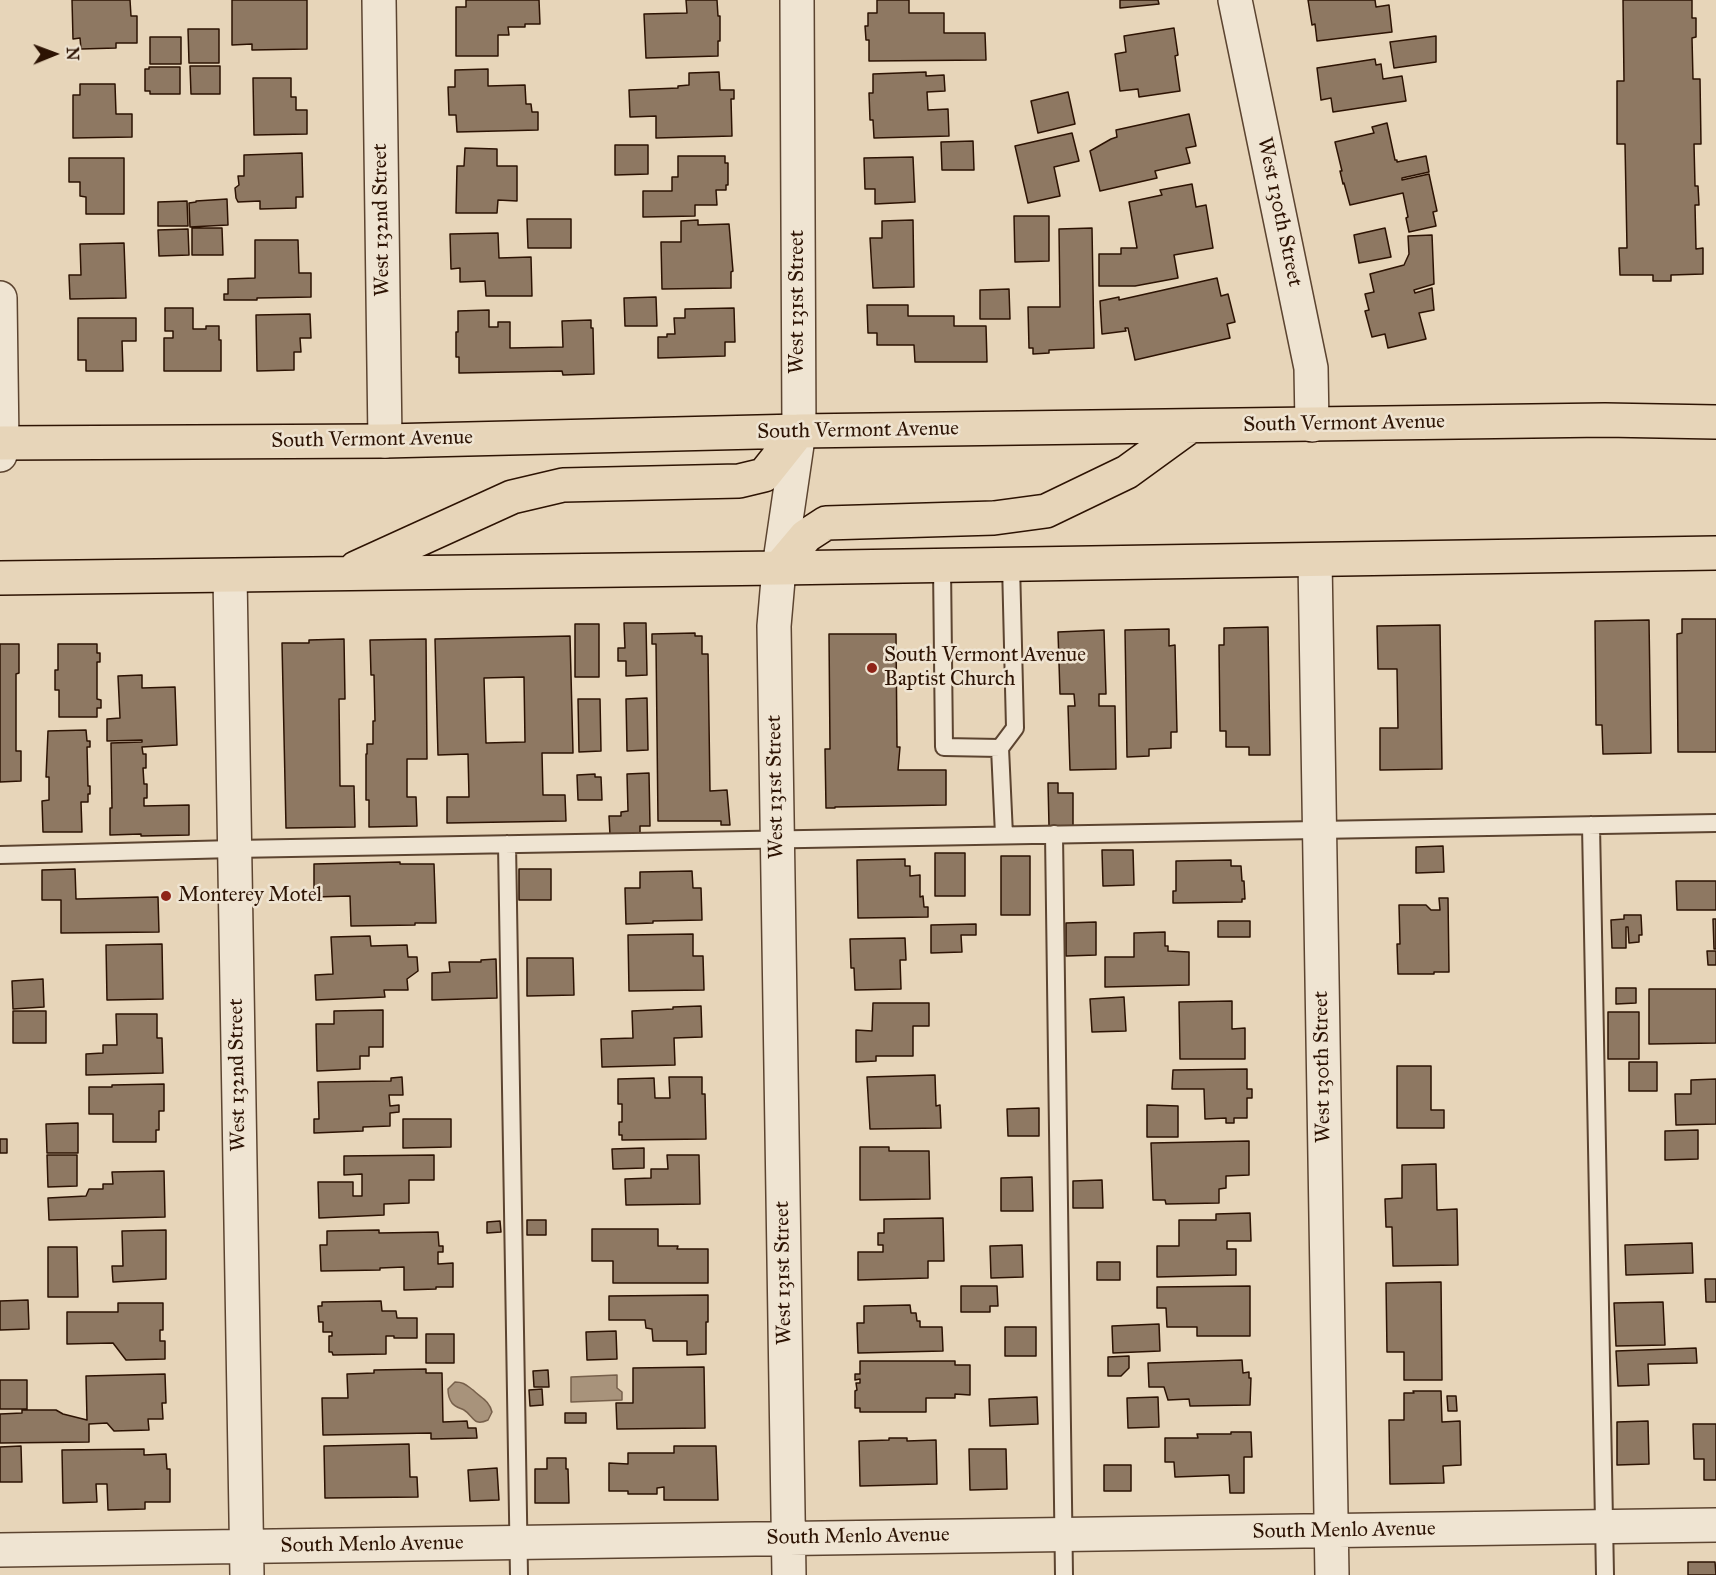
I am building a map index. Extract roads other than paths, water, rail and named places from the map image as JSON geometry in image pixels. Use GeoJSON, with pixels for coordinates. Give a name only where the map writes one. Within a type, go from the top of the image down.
{"type":"FeatureCollection","features":[{"type":"Feature","properties":{"kind":"main road","name":"South Vermont Avenue"},"geometry":{"type":"LineString","coordinates":[[0,446],[385,441],[799,431],[1605,420],[1716,422]]}},
{"type":"Feature","properties":{"kind":"main road"},"geometry":{"type":"LineString","coordinates":[[779,568],[806,536],[826,523],[994,518],[1046,511],[1127,472],[1189,427]]}},
{"type":"Feature","properties":{"kind":"main road"},"geometry":{"type":"LineString","coordinates":[[344,574],[512,497],[553,487],[740,481],[764,475],[799,431]]}},
{"type":"Feature","properties":{"kind":"main road"},"geometry":{"type":"LineString","coordinates":[[0,578],[1716,553]]}},
{"type":"Feature","properties":{"kind":"street","name":"West 132nd Street"},"geometry":{"type":"LineString","coordinates":[[379,0],[385,441]]}},
{"type":"Feature","properties":{"kind":"street","name":"West 131st Street"},"geometry":{"type":"LineString","coordinates":[[789,1575],[774,626],[779,568],[799,431],[797,0]]}},
{"type":"Feature","properties":{"kind":"street","name":"West 130th Street"},"geometry":{"type":"LineString","coordinates":[[1235,0],[1311,368],[1312,425]]}},
{"type":"Feature","properties":{"kind":"street"},"geometry":{"type":"LineString","coordinates":[[0,298],[0,446]]}},
{"type":"Feature","properties":{"kind":"street","name":"West 130th Street"},"geometry":{"type":"LineString","coordinates":[[1315,560],[1332,1575]]}},
{"type":"Feature","properties":{"kind":"street","name":"West 132nd Street"},"geometry":{"type":"LineString","coordinates":[[230,576],[247,1561]]}},
{"type":"Feature","properties":{"kind":"street","name":"South Menlo Avenue"},"geometry":{"type":"LineString","coordinates":[[0,1550],[247,1561],[518,1559],[788,1538],[1716,1525]]}},
{"type":"Feature","properties":{"kind":"lane"},"geometry":{"type":"LineString","coordinates":[[1004,835],[1000,748],[1015,728],[1011,564]]}},
{"type":"Feature","properties":{"kind":"lane"},"geometry":{"type":"LineString","coordinates":[[942,566],[945,747],[1000,748]]}},
{"type":"Feature","properties":{"kind":"lane"},"geometry":{"type":"LineString","coordinates":[[0,855],[1716,823]]}},
{"type":"Feature","properties":{"kind":"lane"},"geometry":{"type":"LineString","coordinates":[[1591,825],[1605,1575]]}},
{"type":"Feature","properties":{"kind":"lane"},"geometry":{"type":"LineString","coordinates":[[1054,834],[1064,1575]]}},
{"type":"Feature","properties":{"kind":"lane"},"geometry":{"type":"LineString","coordinates":[[507,844],[518,1559]]}},
{"type":"Feature","properties":{"kind":"place","name":"South Vermont Avenue Baptist Church"},"geometry":{"type":"Point","coordinates":[872,668]}},
{"type":"Feature","properties":{"kind":"place","name":"Monterey Motel"},"geometry":{"type":"Point","coordinates":[166,896]}}]}
